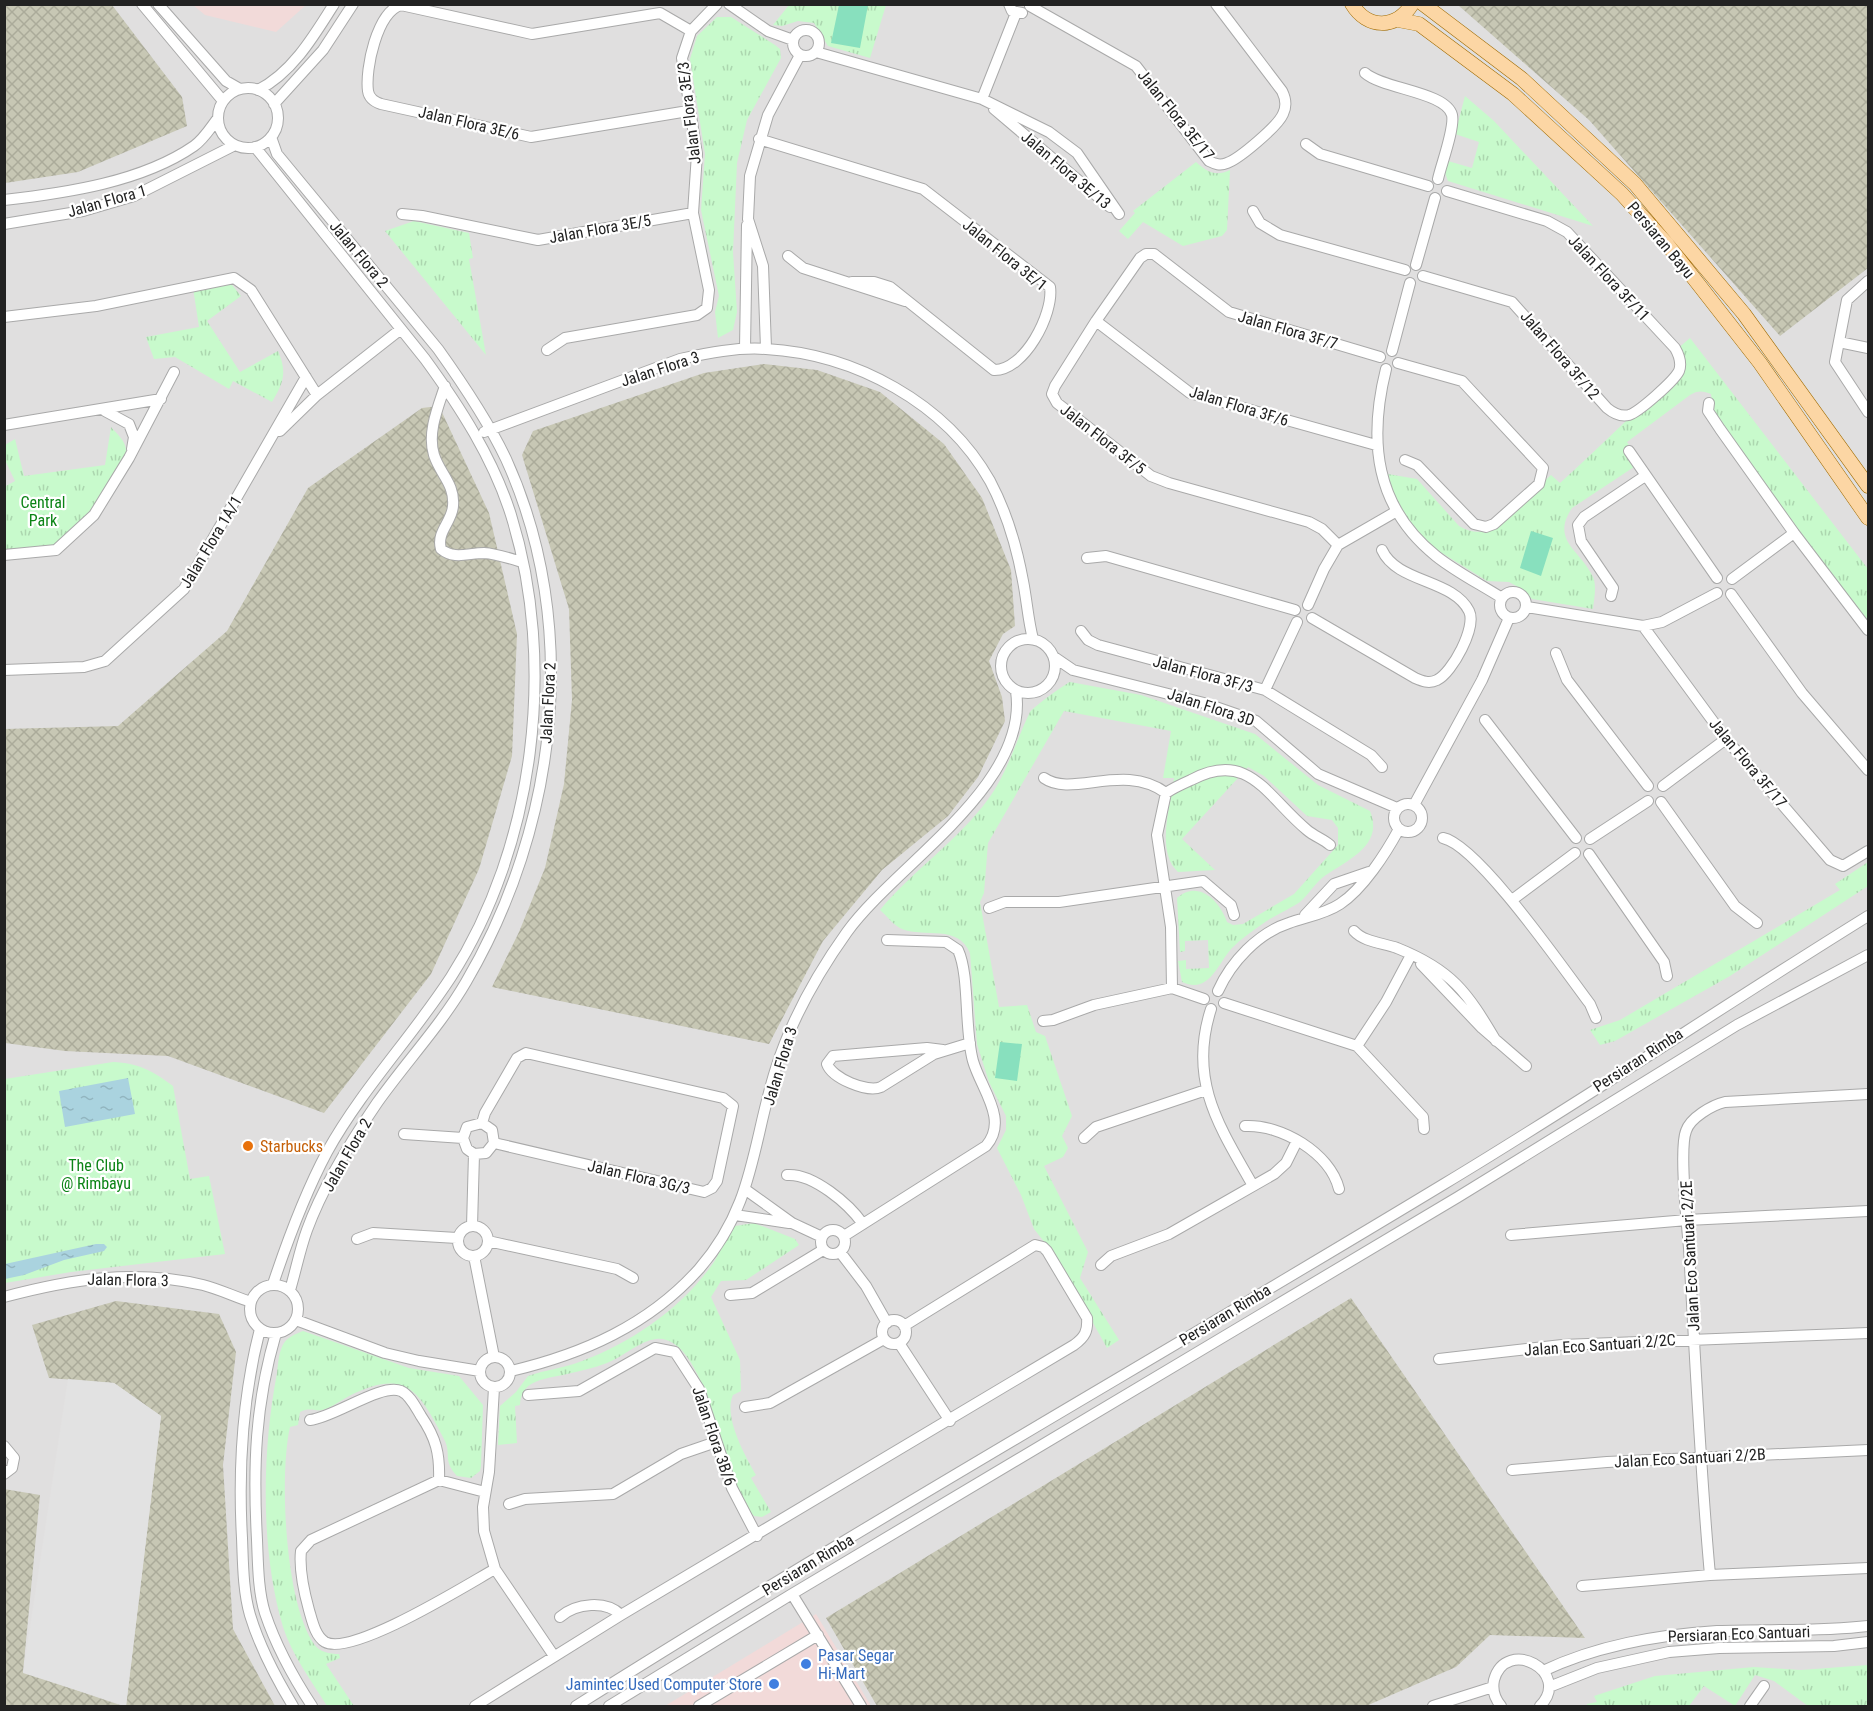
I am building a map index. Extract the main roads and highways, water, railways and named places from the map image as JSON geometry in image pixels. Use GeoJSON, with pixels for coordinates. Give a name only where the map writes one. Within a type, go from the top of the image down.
{"type":"FeatureCollection","features":[{"type":"Feature","properties":{"kind":"main road"},"geometry":{"type":"LineString","coordinates":[[1352,4],[1366,20],[1377,24],[1398,20],[1412,4]]}},
{"type":"Feature","properties":{"kind":"main road","name":"Persiaran Bayu"},"geometry":{"type":"LineString","coordinates":[[1423,4],[1522,79],[1635,184],[1744,314],[1869,486]]}},
{"type":"Feature","properties":{"kind":"main road","name":"Persiaran Bayu"},"geometry":{"type":"LineString","coordinates":[[1398,20],[1419,24],[1513,94],[1622,194],[1667,244],[1748,348],[1869,518]]}},
{"type":"Feature","properties":{"kind":"water"},"geometry":{"type":"Polygon","coordinates":[[[128,1078],[135,1114],[65,1127],[59,1091],[128,1078]]]}},
{"type":"Feature","properties":{"kind":"water"},"geometry":{"type":"Polygon","coordinates":[[[104,1244],[107,1247],[104,1251],[64,1260],[24,1275],[5,1279],[5,1264],[104,1244]]]}},
{"type":"Feature","properties":{"kind":"place","name":"Starbucks"},"geometry":{"type":"Point","coordinates":[248,1146]}},
{"type":"Feature","properties":{"kind":"place","name":"Pasar Segar Hi-Mart"},"geometry":{"type":"Point","coordinates":[806,1664]}},
{"type":"Feature","properties":{"kind":"place","name":"Jamintec Used Computer Store"},"geometry":{"type":"Point","coordinates":[774,1684]}},
{"type":"Feature","properties":{"kind":"park label","name":"Central Park"},"geometry":{"type":"Point","coordinates":[43,511]}},
{"type":"Feature","properties":{"kind":"park label","name":"The Club @ Rimbayu"},"geometry":{"type":"Point","coordinates":[96,1174]}}]}
